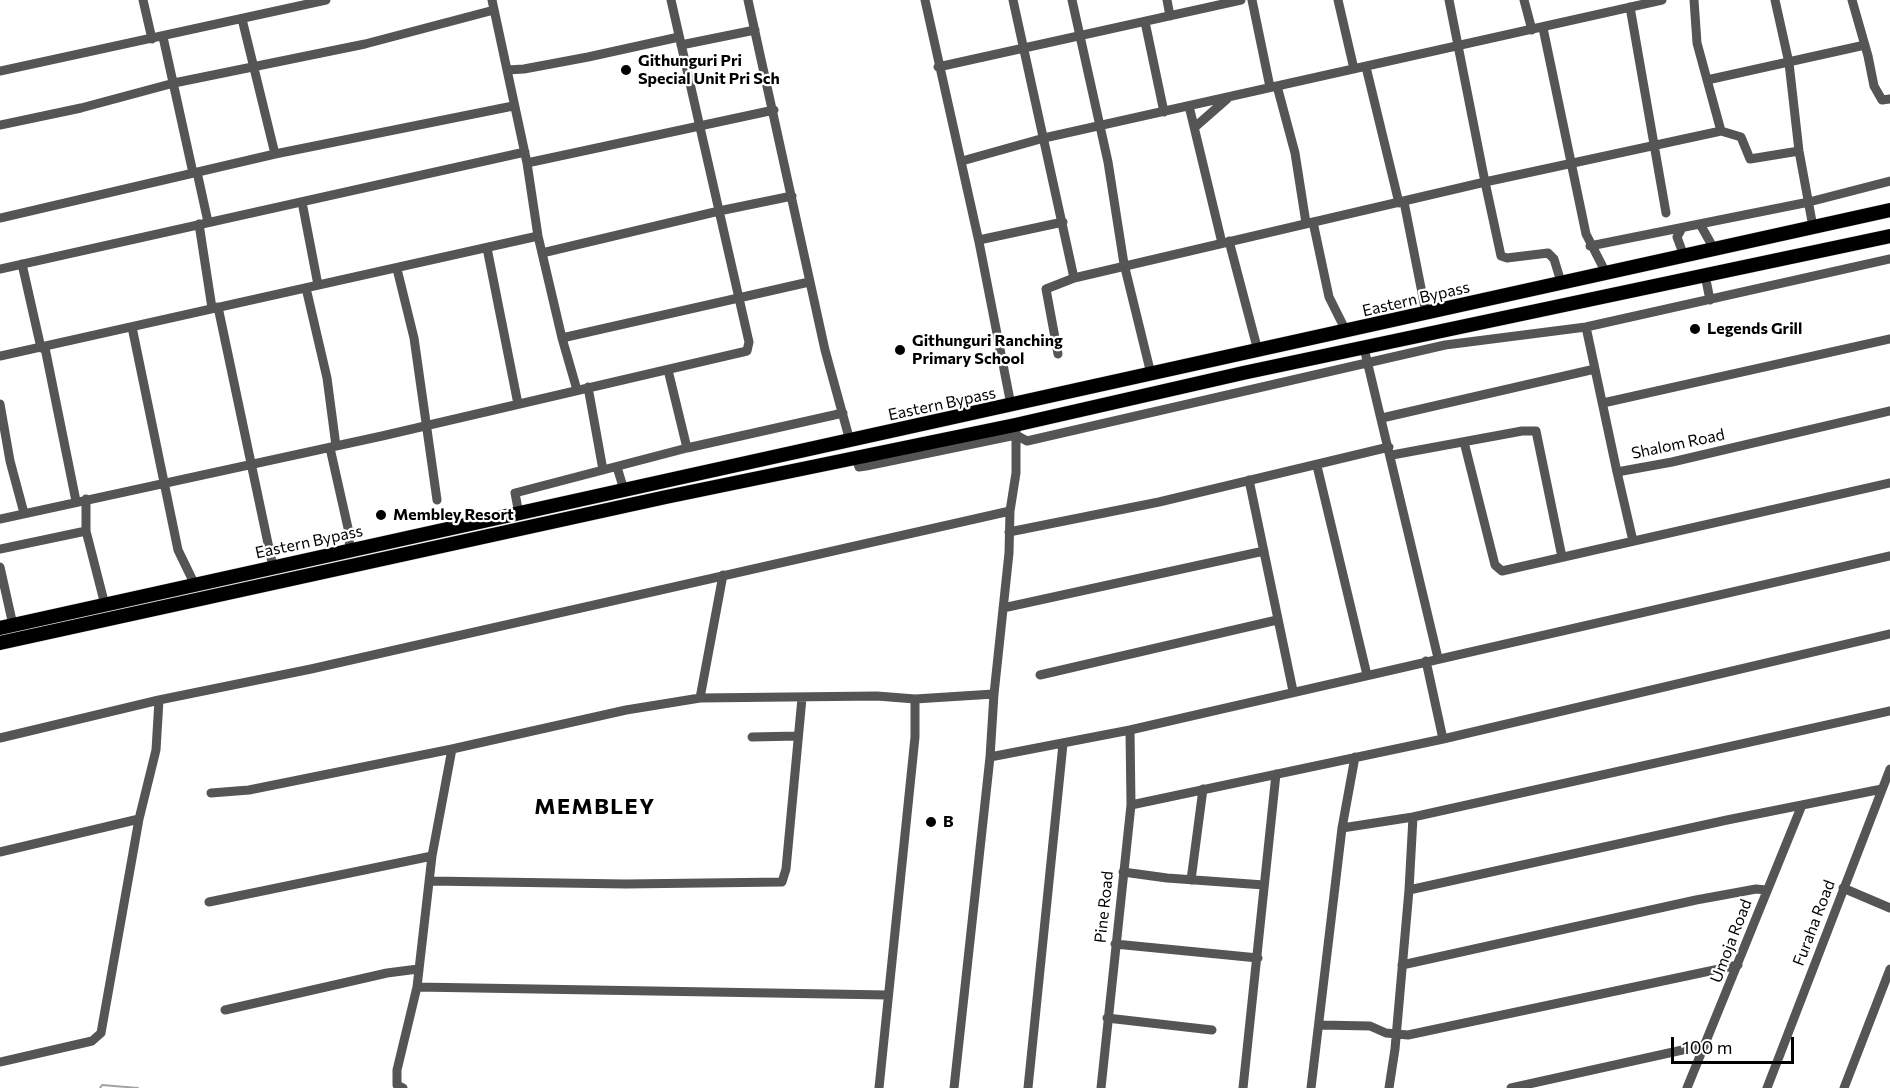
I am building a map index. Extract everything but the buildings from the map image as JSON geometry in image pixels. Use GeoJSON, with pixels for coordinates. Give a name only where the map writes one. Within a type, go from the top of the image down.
{"type":"FeatureCollection","features":[{"type":"Feature","properties":{"kind":"main road","name":"Eastern Bypass"},"geometry":{"type":"LineString","coordinates":[[7,626],[1890,210]]}},
{"type":"Feature","properties":{"kind":"main road","name":"Eastern Bypass"},"geometry":{"type":"LineString","coordinates":[[0,643],[855,456],[960,436],[1016,430],[1135,398],[1890,236]]}},
{"type":"Feature","properties":{"kind":"main road"},"geometry":{"type":"LineString","coordinates":[[957,417],[960,436]]}},
{"type":"Feature","properties":{"kind":"street"},"geometry":{"type":"LineString","coordinates":[[143,0],[152,39]]}},
{"type":"Feature","properties":{"kind":"street"},"geometry":{"type":"LineString","coordinates":[[0,71],[242,20],[325,0]]}},
{"type":"Feature","properties":{"kind":"street"},"geometry":{"type":"LineString","coordinates":[[492,0],[513,106],[525,152],[538,236],[577,390]]}},
{"type":"Feature","properties":{"kind":"street"},"geometry":{"type":"LineString","coordinates":[[0,519],[333,447],[743,353],[749,349],[671,0]]}},
{"type":"Feature","properties":{"kind":"street"},"geometry":{"type":"LineString","coordinates":[[748,0],[774,110],[809,282],[850,441]]}},
{"type":"Feature","properties":{"kind":"street"},"geometry":{"type":"LineString","coordinates":[[925,0],[938,67],[979,240],[1011,405]]}},
{"type":"Feature","properties":{"kind":"street"},"geometry":{"type":"LineString","coordinates":[[1013,0],[1074,278]]}},
{"type":"Feature","properties":{"kind":"street"},"geometry":{"type":"LineString","coordinates":[[1072,0],[1100,126],[1124,264],[1151,374]]}},
{"type":"Feature","properties":{"kind":"street"},"geometry":{"type":"LineString","coordinates":[[1167,0],[1170,16]]}},
{"type":"Feature","properties":{"kind":"street"},"geometry":{"type":"LineString","coordinates":[[938,67],[1079,38],[1241,0]]}},
{"type":"Feature","properties":{"kind":"street"},"geometry":{"type":"LineString","coordinates":[[1252,0],[1273,86],[1295,153],[1309,222],[1329,297],[1346,331]]}},
{"type":"Feature","properties":{"kind":"street"},"geometry":{"type":"LineString","coordinates":[[1338,0],[1354,69]]}},
{"type":"Feature","properties":{"kind":"street"},"geometry":{"type":"LineString","coordinates":[[1449,0],[1501,256],[1507,258],[1548,253],[1554,260],[1561,282]]}},
{"type":"Feature","properties":{"kind":"street"},"geometry":{"type":"LineString","coordinates":[[1524,0],[1532,30]]}},
{"type":"Feature","properties":{"kind":"street"},"geometry":{"type":"LineString","coordinates":[[962,161],[1044,138],[1543,28],[1632,4],[1662,0]]}},
{"type":"Feature","properties":{"kind":"street"},"geometry":{"type":"LineString","coordinates":[[1694,0],[1697,43],[1720,131]]}},
{"type":"Feature","properties":{"kind":"street"},"geometry":{"type":"LineString","coordinates":[[1775,0],[1789,63],[1799,151],[1813,227]]}},
{"type":"Feature","properties":{"kind":"street"},"geometry":{"type":"LineString","coordinates":[[1852,0],[1877,94],[1882,100],[1890,99]]}},
{"type":"Feature","properties":{"kind":"street"},"geometry":{"type":"LineString","coordinates":[[1632,4],[1666,213]]}},
{"type":"Feature","properties":{"kind":"street"},"geometry":{"type":"LineString","coordinates":[[0,124],[81,108],[174,83],[365,44],[494,10]]}},
{"type":"Feature","properties":{"kind":"street"},"geometry":{"type":"LineString","coordinates":[[242,20],[275,154]]}},
{"type":"Feature","properties":{"kind":"street"},"geometry":{"type":"LineString","coordinates":[[1145,22],[1164,112]]}},
{"type":"Feature","properties":{"kind":"street"},"geometry":{"type":"LineString","coordinates":[[1543,28],[1569,162],[1590,246],[1606,273]]}},
{"type":"Feature","properties":{"kind":"street"},"geometry":{"type":"LineString","coordinates":[[507,70],[755,30]]}},
{"type":"Feature","properties":{"kind":"street"},"geometry":{"type":"LineString","coordinates":[[163,37],[195,172],[215,308],[252,464],[273,567]]}},
{"type":"Feature","properties":{"kind":"street"},"geometry":{"type":"LineString","coordinates":[[1707,80],[1865,45]]}},
{"type":"Feature","properties":{"kind":"street"},"geometry":{"type":"LineString","coordinates":[[1366,67],[1401,202],[1426,314]]}},
{"type":"Feature","properties":{"kind":"street"},"geometry":{"type":"LineString","coordinates":[[1195,127],[1228,97]]}},
{"type":"Feature","properties":{"kind":"street"},"geometry":{"type":"LineString","coordinates":[[0,218],[275,154],[513,106]]}},
{"type":"Feature","properties":{"kind":"street"},"geometry":{"type":"LineString","coordinates":[[1189,106],[1225,242],[1258,351]]}},
{"type":"Feature","properties":{"kind":"street"},"geometry":{"type":"LineString","coordinates":[[527,163],[774,110]]}},
{"type":"Feature","properties":{"kind":"street"},"geometry":{"type":"LineString","coordinates":[[1058,354],[1046,289],[1074,278],[1124,264],[1569,162],[1720,131],[1741,137],[1750,159],[1799,151]]}},
{"type":"Feature","properties":{"kind":"street"},"geometry":{"type":"LineString","coordinates":[[0,269],[525,152]]}},
{"type":"Feature","properties":{"kind":"street"},"geometry":{"type":"LineString","coordinates":[[1590,246],[1809,202],[1890,181]]}},
{"type":"Feature","properties":{"kind":"street"},"geometry":{"type":"LineString","coordinates":[[542,253],[792,196]]}},
{"type":"Feature","properties":{"kind":"street"},"geometry":{"type":"LineString","coordinates":[[302,202],[318,285]]}},
{"type":"Feature","properties":{"kind":"street"},"geometry":{"type":"LineString","coordinates":[[979,240],[1063,222]]}},
{"type":"Feature","properties":{"kind":"street"},"geometry":{"type":"LineString","coordinates":[[1700,224],[1714,249]]}},
{"type":"Feature","properties":{"kind":"street"},"geometry":{"type":"LineString","coordinates":[[1682,228],[1677,237],[1684,256]]}},
{"type":"Feature","properties":{"kind":"street"},"geometry":{"type":"LineString","coordinates":[[0,356],[538,236]]}},
{"type":"Feature","properties":{"kind":"street"},"geometry":{"type":"LineString","coordinates":[[487,248],[518,404]]}},
{"type":"Feature","properties":{"kind":"street"},"geometry":{"type":"LineString","coordinates":[[1016,430],[1027,441],[1445,345],[1586,327],[1890,259]]}},
{"type":"Feature","properties":{"kind":"street"},"geometry":{"type":"LineString","coordinates":[[22,264],[105,605]]}},
{"type":"Feature","properties":{"kind":"street"},"geometry":{"type":"LineString","coordinates":[[397,269],[414,338],[437,500]]}},
{"type":"Feature","properties":{"kind":"street"},"geometry":{"type":"LineString","coordinates":[[1706,275],[1710,300]]}},
{"type":"Feature","properties":{"kind":"street"},"geometry":{"type":"LineString","coordinates":[[562,338],[809,282]]}},
{"type":"Feature","properties":{"kind":"street"},"geometry":{"type":"LineString","coordinates":[[306,288],[327,378],[333,447],[350,550]]}},
{"type":"Feature","properties":{"kind":"street"},"geometry":{"type":"LineString","coordinates":[[132,327],[178,550],[195,585]]}},
{"type":"Feature","properties":{"kind":"street","name":"Shalom Road"},"geometry":{"type":"LineString","coordinates":[[1586,327],[1617,472],[1672,462],[1890,411]]}},
{"type":"Feature","properties":{"kind":"street"},"geometry":{"type":"LineString","coordinates":[[1603,403],[1890,339]]}},
{"type":"Feature","properties":{"kind":"street"},"geometry":{"type":"LineString","coordinates":[[1364,348],[1438,657]]}},
{"type":"Feature","properties":{"kind":"street"},"geometry":{"type":"LineString","coordinates":[[1382,418],[1595,369]]}},
{"type":"Feature","properties":{"kind":"street"},"geometry":{"type":"LineString","coordinates":[[668,370],[687,448]]}},
{"type":"Feature","properties":{"kind":"street"},"geometry":{"type":"LineString","coordinates":[[588,387],[603,470]]}},
{"type":"Feature","properties":{"kind":"street"},"geometry":{"type":"LineString","coordinates":[[1135,398],[1138,415]]}},
{"type":"Feature","properties":{"kind":"street"},"geometry":{"type":"LineString","coordinates":[[0,404],[5,462],[24,513]]}},
{"type":"Feature","properties":{"kind":"street"},"geometry":{"type":"LineString","coordinates":[[519,514],[515,493],[687,448],[843,413]]}},
{"type":"Feature","properties":{"kind":"street"},"geometry":{"type":"LineString","coordinates":[[855,456],[859,467],[867,466],[1016,430]]}},
{"type":"Feature","properties":{"kind":"street"},"geometry":{"type":"LineString","coordinates":[[954,1088],[990,757],[1010,511],[1016,473],[1016,430]]}},
{"type":"Feature","properties":{"kind":"street"},"geometry":{"type":"LineString","coordinates":[[1009,532],[1159,502],[1249,480],[1390,451],[1464,442],[1522,431],[1536,431],[1562,557]]}},
{"type":"Feature","properties":{"kind":"street"},"geometry":{"type":"LineString","coordinates":[[1464,442],[1496,568],[1507,571],[1890,483]]}},
{"type":"Feature","properties":{"kind":"street"},"geometry":{"type":"LineString","coordinates":[[1317,466],[1367,675]]}},
{"type":"Feature","properties":{"kind":"street"},"geometry":{"type":"LineString","coordinates":[[617,467],[624,490]]}},
{"type":"Feature","properties":{"kind":"street"},"geometry":{"type":"LineString","coordinates":[[1617,472],[1633,541]]}},
{"type":"Feature","properties":{"kind":"street"},"geometry":{"type":"LineString","coordinates":[[1249,480],[1293,691]]}},
{"type":"Feature","properties":{"kind":"street"},"geometry":{"type":"LineString","coordinates":[[0,738],[159,700],[311,669],[1010,511]]}},
{"type":"Feature","properties":{"kind":"street"},"geometry":{"type":"LineString","coordinates":[[0,549],[86,531]]}},
{"type":"Feature","properties":{"kind":"street"},"geometry":{"type":"LineString","coordinates":[[1003,608],[1264,551]]}},
{"type":"Feature","properties":{"kind":"street"},"geometry":{"type":"LineString","coordinates":[[990,757],[1130,730],[1438,657],[1890,556]]}},
{"type":"Feature","properties":{"kind":"street"},"geometry":{"type":"LineString","coordinates":[[0,567],[7,626]]}},
{"type":"Feature","properties":{"kind":"street"},"geometry":{"type":"LineString","coordinates":[[700,698],[723,575]]}},
{"type":"Feature","properties":{"kind":"street"},"geometry":{"type":"LineString","coordinates":[[1040,675],[1277,620]]}},
{"type":"Feature","properties":{"kind":"street"},"geometry":{"type":"LineString","coordinates":[[1131,805],[1443,739],[1890,634]]}},
{"type":"Feature","properties":{"kind":"street"},"geometry":{"type":"LineString","coordinates":[[1426,661],[1443,739]]}},
{"type":"Feature","properties":{"kind":"street"},"geometry":{"type":"LineString","coordinates":[[211,793],[249,790],[452,749],[626,710],[700,698],[877,696],[915,699],[994,694]]}},
{"type":"Feature","properties":{"kind":"street"},"geometry":{"type":"LineString","coordinates":[[430,881],[627,884],[782,882],[786,868],[802,698]]}},
{"type":"Feature","properties":{"kind":"street"},"geometry":{"type":"LineString","coordinates":[[879,1088],[915,737],[915,699]]}},
{"type":"Feature","properties":{"kind":"street"},"geometry":{"type":"LineString","coordinates":[[0,1062],[92,1041],[99,1037],[139,819],[156,750],[159,700]]}},
{"type":"Feature","properties":{"kind":"street"},"geometry":{"type":"LineString","coordinates":[[1342,828],[1413,817],[1890,711]]}},
{"type":"Feature","properties":{"kind":"street","name":"Pine Road"},"geometry":{"type":"LineString","coordinates":[[1101,1088],[1131,805],[1130,730]]}},
{"type":"Feature","properties":{"kind":"street"},"geometry":{"type":"LineString","coordinates":[[752,737],[798,736]]}},
{"type":"Feature","properties":{"kind":"street"},"geometry":{"type":"LineString","coordinates":[[1028,1088],[1063,744]]}},
{"type":"Feature","properties":{"kind":"street"},"geometry":{"type":"LineString","coordinates":[[403,1088],[397,1085],[397,1070],[417,987],[432,856],[452,749]]}},
{"type":"Feature","properties":{"kind":"street"},"geometry":{"type":"LineString","coordinates":[[1311,1088],[1342,828],[1355,758]]}},
{"type":"Feature","properties":{"kind":"street","name":"Furaha Road"},"geometry":{"type":"LineString","coordinates":[[1767,1088],[1890,769]]}},
{"type":"Feature","properties":{"kind":"street"},"geometry":{"type":"LineString","coordinates":[[1243,1088],[1276,774]]}},
{"type":"Feature","properties":{"kind":"street"},"geometry":{"type":"LineString","coordinates":[[1191,880],[1203,789]]}},
{"type":"Feature","properties":{"kind":"street"},"geometry":{"type":"LineString","coordinates":[[1409,890],[1882,789]]}},
{"type":"Feature","properties":{"kind":"street","name":"Umoja Road"},"geometry":{"type":"LineString","coordinates":[[1688,1088],[1802,805]]}},
{"type":"Feature","properties":{"kind":"street"},"geometry":{"type":"LineString","coordinates":[[1389,1088],[1409,890],[1413,817]]}},
{"type":"Feature","properties":{"kind":"street"},"geometry":{"type":"LineString","coordinates":[[0,852],[139,819]]}},
{"type":"Feature","properties":{"kind":"street"},"geometry":{"type":"LineString","coordinates":[[209,902],[432,856]]}},
{"type":"Feature","properties":{"kind":"street"},"geometry":{"type":"LineString","coordinates":[[1123,872],[1264,885]]}},
{"type":"Feature","properties":{"kind":"street"},"geometry":{"type":"LineString","coordinates":[[1843,888],[1890,908]]}},
{"type":"Feature","properties":{"kind":"street"},"geometry":{"type":"LineString","coordinates":[[1402,965],[1696,900],[1756,889],[1766,890]]}},
{"type":"Feature","properties":{"kind":"street"},"geometry":{"type":"LineString","coordinates":[[1115,944],[1258,958]]}},
{"type":"Feature","properties":{"kind":"street"},"geometry":{"type":"LineString","coordinates":[[1320,1025],[1370,1026],[1396,1035],[1441,1030],[1738,965]]}},
{"type":"Feature","properties":{"kind":"street"},"geometry":{"type":"LineString","coordinates":[[225,1010],[387,973],[418,969]]}},
{"type":"Feature","properties":{"kind":"street"},"geometry":{"type":"LineString","coordinates":[[1844,1088],[1890,969]]}},
{"type":"Feature","properties":{"kind":"street"},"geometry":{"type":"LineString","coordinates":[[417,987],[888,995]]}},
{"type":"Feature","properties":{"kind":"street"},"geometry":{"type":"LineString","coordinates":[[1107,1018],[1212,1030]]}},
{"type":"Feature","properties":{"kind":"street"},"geometry":{"type":"LineString","coordinates":[[1510,1088],[1705,1045]]}},
{"type":"Feature","properties":{"kind":"waterway"},"geometry":{"type":"LineString","coordinates":[[100,1088],[102,1085],[138,1088]]}},
{"type":"Feature","properties":{"kind":"place","name":"Githunguri Pri Special Unit Pri Sch"},"geometry":{"type":"Point","coordinates":[626,70]}},
{"type":"Feature","properties":{"kind":"place","name":"Legends Grill"},"geometry":{"type":"Point","coordinates":[1695,329]}},
{"type":"Feature","properties":{"kind":"place","name":"Githunguri Ranching Primary School"},"geometry":{"type":"Point","coordinates":[900,350]}},
{"type":"Feature","properties":{"kind":"place","name":"Membley Resort"},"geometry":{"type":"Point","coordinates":[381,515]}},
{"type":"Feature","properties":{"kind":"place","name":"B"},"geometry":{"type":"Point","coordinates":[931,822]}},
{"type":"Feature","properties":{"kind":"district","name":"MEMBLEY"},"geometry":{"type":"Point","coordinates":[595,807]}}]}
